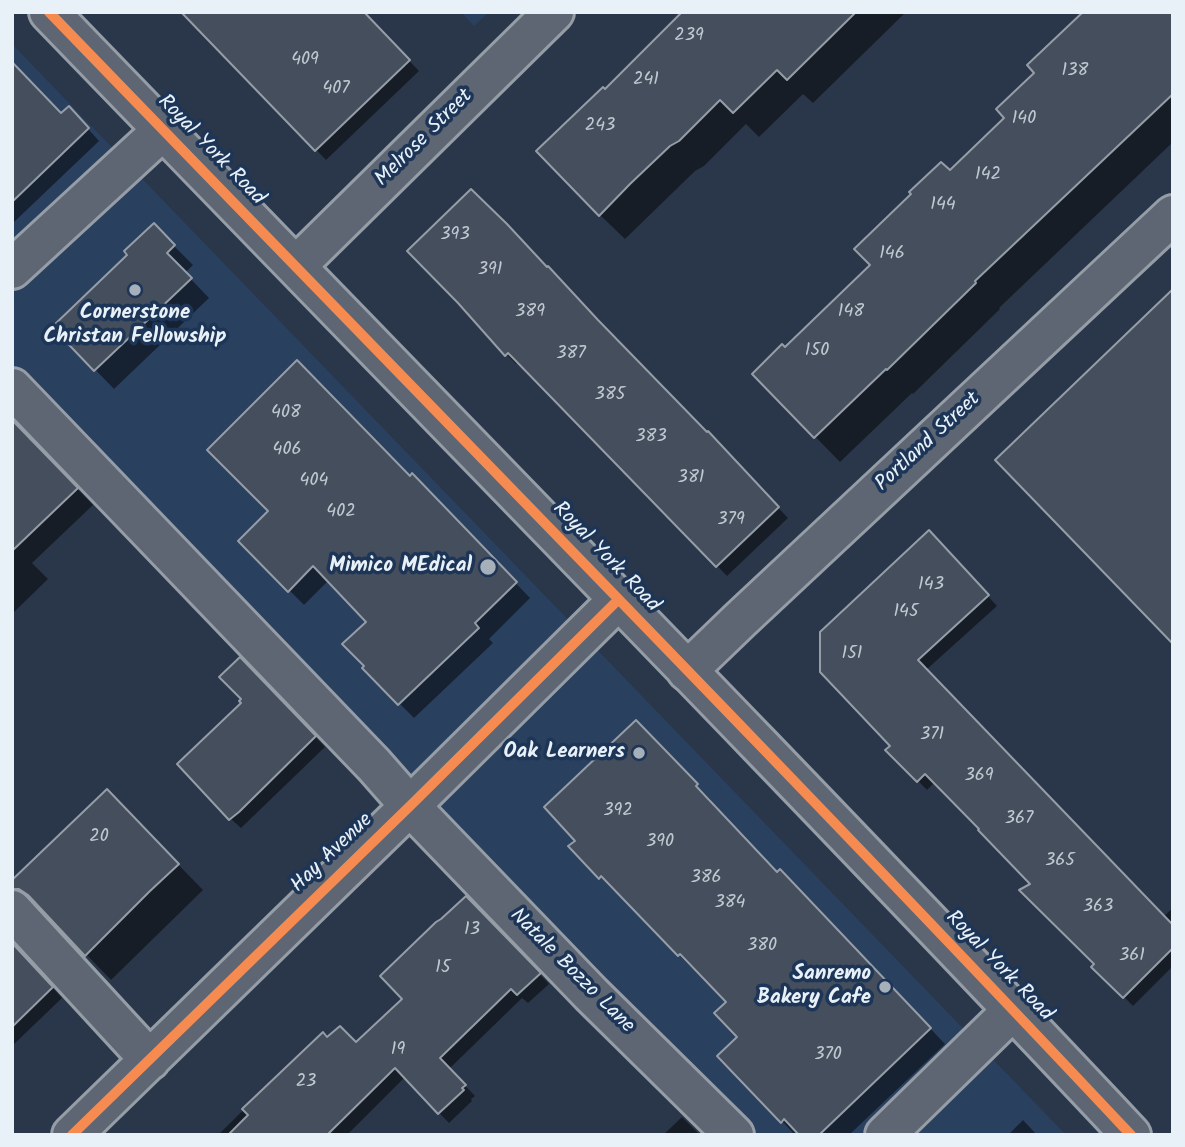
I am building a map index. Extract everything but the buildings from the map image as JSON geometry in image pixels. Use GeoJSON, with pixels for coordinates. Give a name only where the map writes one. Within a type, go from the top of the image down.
{"type":"FeatureCollection","features":[{"type":"Feature","properties":{"kind":"street","name":"Royal York Road"},"geometry":{"type":"LineString","coordinates":[[48,12],[687,671],[1131,1135]]}},
{"type":"Feature","properties":{"kind":"street","name":"Melrose Street"},"geometry":{"type":"LineString","coordinates":[[296,266],[554,12]]}},
{"type":"Feature","properties":{"kind":"street"},"geometry":{"type":"LineString","coordinates":[[12,269],[163,130]]}},
{"type":"Feature","properties":{"kind":"street","name":"Portland Street"},"geometry":{"type":"LineString","coordinates":[[687,671],[1173,215]]}},
{"type":"Feature","properties":{"kind":"street","name":"Natale Bozzo Lane"},"geometry":{"type":"LineString","coordinates":[[12,388],[591,994],[734,1135]]}},
{"type":"Feature","properties":{"kind":"street","name":"Hay Avenue"},"geometry":{"type":"LineString","coordinates":[[72,1135],[618,600]]}},
{"type":"Feature","properties":{"kind":"street"},"geometry":{"type":"LineString","coordinates":[[12,910],[150,1060]]}},
{"type":"Feature","properties":{"kind":"street"},"geometry":{"type":"LineString","coordinates":[[885,1135],[1013,1010]]}},
{"type":"Feature","properties":{"kind":"shaded area"},"geometry":{"type":"Polygon","coordinates":[[[461,12],[489,12],[474,26],[461,12]]]}},
{"type":"Feature","properties":{"kind":"shaded area"},"geometry":{"type":"Polygon","coordinates":[[[12,44],[1066,1135],[714,1135],[12,382],[12,44]]]}},
{"type":"Feature","properties":{"kind":"cycle path"},"geometry":{"type":"LineString","coordinates":[[49,12],[727,712],[1131,1135]]}},
{"type":"Feature","properties":{"kind":"cycle path"},"geometry":{"type":"LineString","coordinates":[[72,1135],[618,600]]}},
{"type":"Feature","properties":{"kind":"place","name":"Cornerstone Christan Fellowship"},"geometry":{"type":"Point","coordinates":[135,290]}},
{"type":"Feature","properties":{"kind":"place","name":"Mimico MEdical"},"geometry":{"type":"Point","coordinates":[488,567]}},
{"type":"Feature","properties":{"kind":"place","name":"Oak Learners"},"geometry":{"type":"Point","coordinates":[639,753]}},
{"type":"Feature","properties":{"kind":"place","name":"Sanremo Bakery Cafe"},"geometry":{"type":"Point","coordinates":[885,987]}}]}
